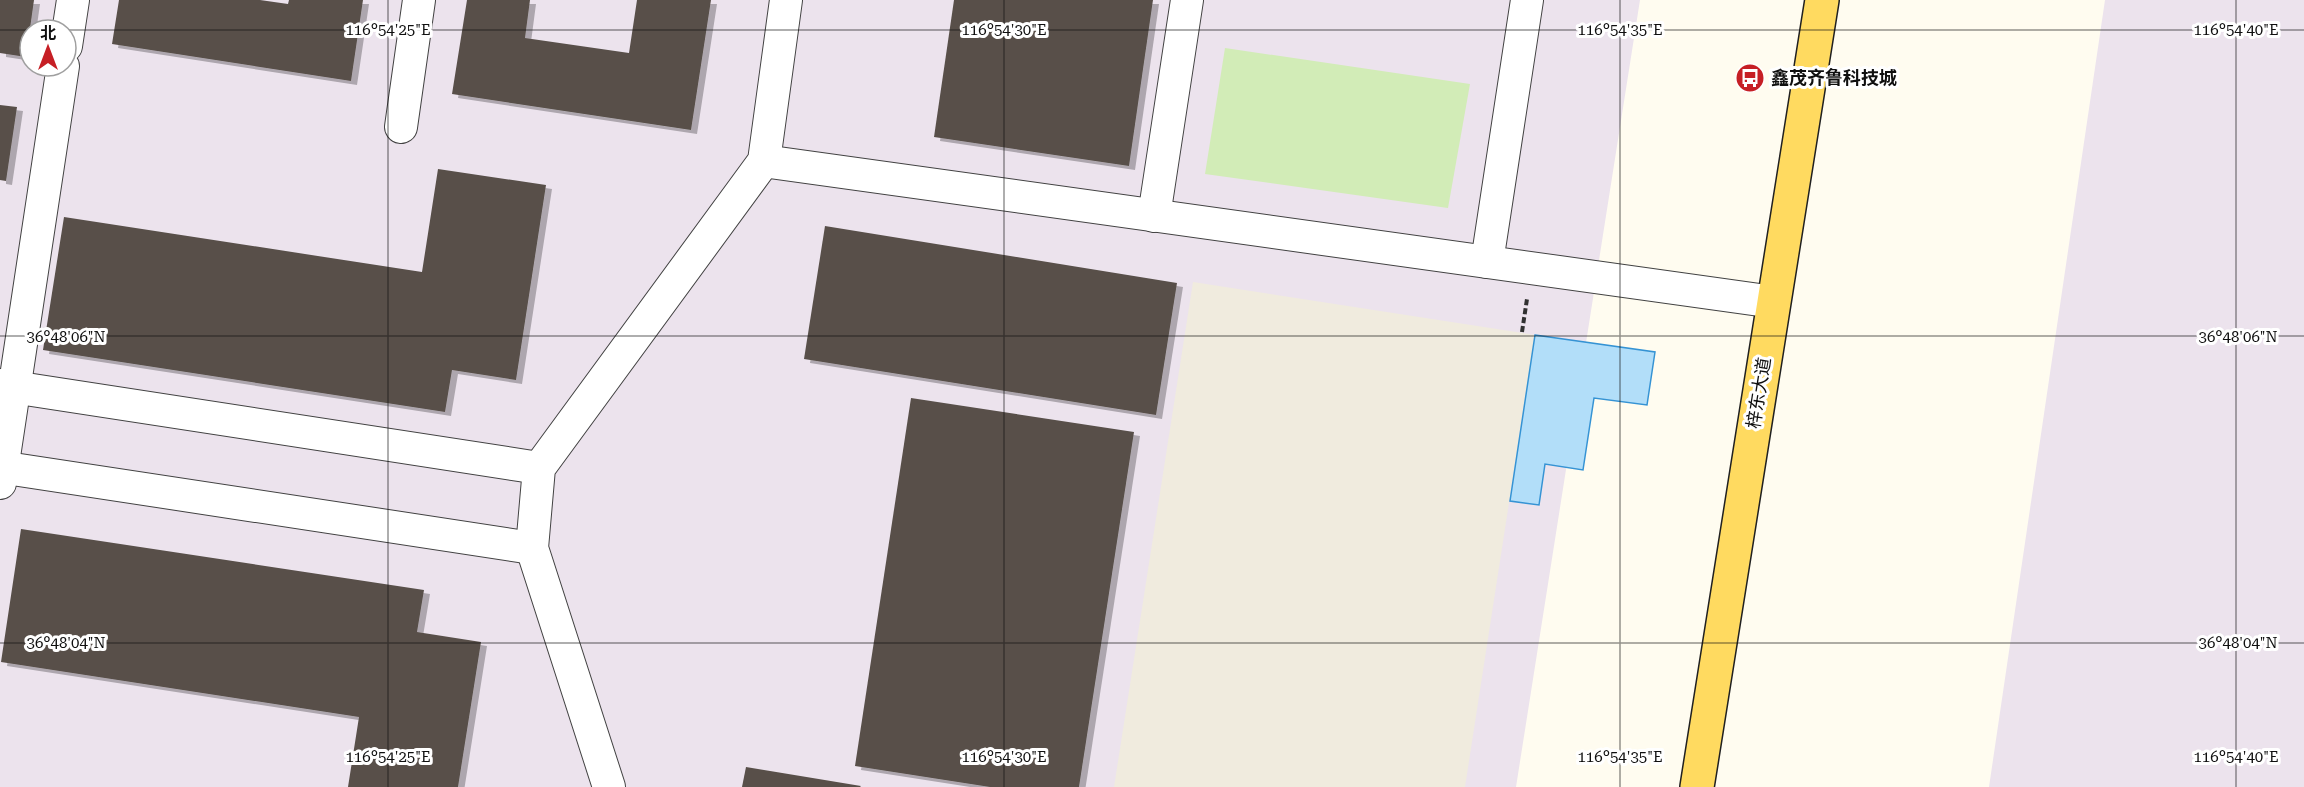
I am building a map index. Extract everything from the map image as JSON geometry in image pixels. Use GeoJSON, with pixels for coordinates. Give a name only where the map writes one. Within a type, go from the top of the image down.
{"type":"FeatureCollection","features":[{"type":"Feature","properties":{"kind":"main road","name":"梓东大道"},"geometry":{"type":"LineString","coordinates":[[1697,787],[1822,0]]}},
{"type":"Feature","properties":{"kind":"lane"},"geometry":{"type":"LineString","coordinates":[[70,18],[73,0]]}},
{"type":"Feature","properties":{"kind":"lane"},"geometry":{"type":"LineString","coordinates":[[401,127],[419,0]]}},
{"type":"Feature","properties":{"kind":"lane"},"geometry":{"type":"LineString","coordinates":[[609,787],[532,548],[539,468],[764,161],[786,0]]}},
{"type":"Feature","properties":{"kind":"lane"},"geometry":{"type":"LineString","coordinates":[[1154,216],[1187,0]]}},
{"type":"Feature","properties":{"kind":"lane"},"geometry":{"type":"LineString","coordinates":[[1487,262],[1527,0]]}},
{"type":"Feature","properties":{"kind":"lane"},"geometry":{"type":"LineString","coordinates":[[61,78],[7,386],[1,473],[532,548]]}},
{"type":"Feature","properties":{"kind":"lane"},"geometry":{"type":"LineString","coordinates":[[764,161],[1774,302]]}},
{"type":"Feature","properties":{"kind":"lane"},"geometry":{"type":"LineString","coordinates":[[7,386],[539,468]]}},
{"type":"Feature","properties":{"kind":"shaded area"},"geometry":{"type":"Polygon","coordinates":[[[0,0],[1640,0],[1516,787],[0,787],[0,0]]]}},
{"type":"Feature","properties":{"kind":"shaded area"},"geometry":{"type":"Polygon","coordinates":[[[2105,0],[2304,0],[2304,787],[1989,787],[2105,0]]]}},
{"type":"Feature","properties":{"kind":"shaded area"},"geometry":{"type":"Polygon","coordinates":[[[1193,282],[1535,335],[1465,787],[1114,787],[1193,282]]]}},
{"type":"Feature","properties":{"kind":"green space"},"geometry":{"type":"Polygon","coordinates":[[[1225,48],[1470,84],[1448,208],[1205,174],[1225,48]]]}},
{"type":"Feature","properties":{"kind":"water"},"geometry":{"type":"Polygon","coordinates":[[[1535,335],[1655,352],[1647,405],[1594,398],[1583,470],[1545,464],[1539,505],[1510,501],[1535,335]]]}},
{"type":"Feature","properties":{"kind":"building"},"geometry":{"type":"Polygon","coordinates":[[[0,0],[34,0],[31,18],[18,18],[18,56],[0,53],[0,0]]]}},
{"type":"Feature","properties":{"kind":"building"},"geometry":{"type":"Polygon","coordinates":[[[119,0],[260,0],[288,4],[289,0],[363,0],[351,81],[112,44],[119,0]]]}},
{"type":"Feature","properties":{"kind":"building"},"geometry":{"type":"Polygon","coordinates":[[[467,0],[530,0],[525,38],[629,53],[637,0],[711,0],[691,130],[452,94],[467,0]]]}},
{"type":"Feature","properties":{"kind":"building"},"geometry":{"type":"Polygon","coordinates":[[[954,0],[1153,0],[1129,166],[934,137],[954,0]]]}},
{"type":"Feature","properties":{"kind":"building"},"geometry":{"type":"Polygon","coordinates":[[[0,105],[17,107],[6,181],[0,180],[0,105]]]}},
{"type":"Feature","properties":{"kind":"building"},"geometry":{"type":"Polygon","coordinates":[[[438,169],[546,185],[516,380],[452,370],[445,412],[43,350],[64,217],[422,272],[438,169]]]}},
{"type":"Feature","properties":{"kind":"building"},"geometry":{"type":"Polygon","coordinates":[[[825,226],[1177,283],[1156,415],[804,359],[825,226]]]}},
{"type":"Feature","properties":{"kind":"building"},"geometry":{"type":"Polygon","coordinates":[[[911,398],[1134,432],[1079,787],[990,787],[855,766],[911,398]]]}},
{"type":"Feature","properties":{"kind":"building"},"geometry":{"type":"Polygon","coordinates":[[[21,529],[424,590],[417,632],[481,642],[458,787],[348,787],[359,717],[1,662],[21,529]]]}},
{"type":"Feature","properties":{"kind":"building"},"geometry":{"type":"Polygon","coordinates":[[[746,767],[861,786],[742,787],[746,767]]]}},
{"type":"Feature","properties":{"kind":"place","name":"鑫茂齐鲁科技城"},"geometry":{"type":"Point","coordinates":[1750,78]}}]}
